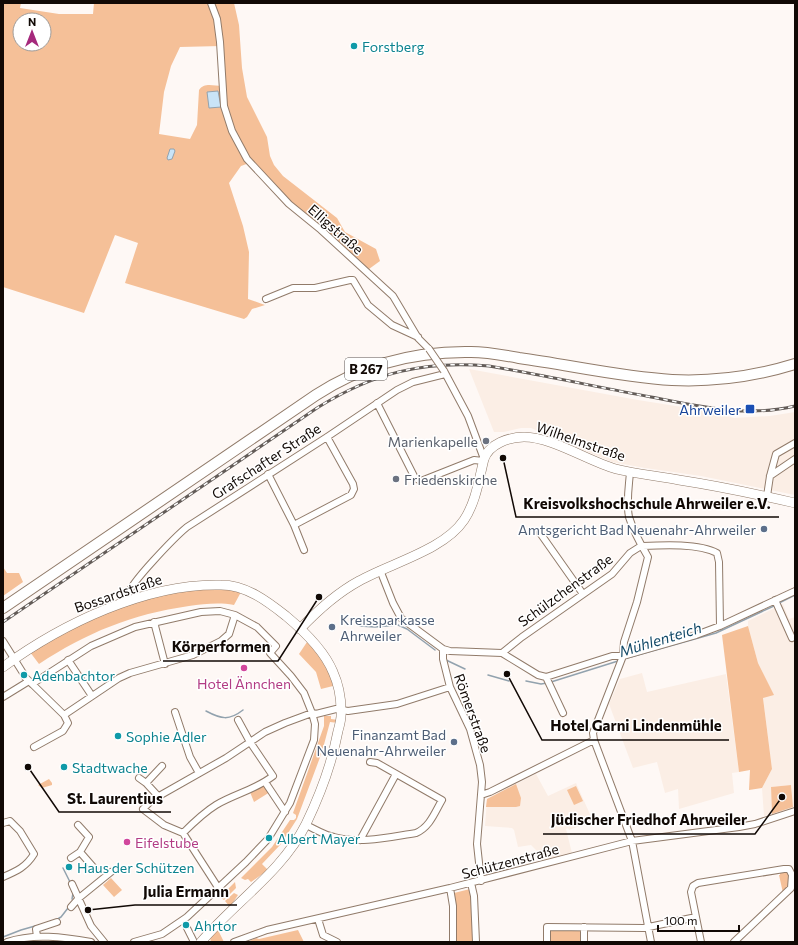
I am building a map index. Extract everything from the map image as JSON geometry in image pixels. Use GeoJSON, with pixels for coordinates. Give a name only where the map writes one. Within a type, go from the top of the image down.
{"type":"FeatureCollection","features":[{"type":"Feature","properties":{"kind":"main road","name":"B 267"},"geometry":{"type":"LineString","coordinates":[[3,608],[316,395],[342,380],[375,366],[415,356],[449,352],[472,352],[532,359],[625,375],[687,380],[722,378],[752,374],[795,364]]}},
{"type":"Feature","properties":{"kind":"main road","name":"Wilhelmstraße"},"geometry":{"type":"LineString","coordinates":[[300,629],[322,607],[340,593],[380,570],[436,544],[454,532],[470,510],[483,460],[490,450],[499,443],[515,437],[527,437],[551,444],[604,465],[630,472],[795,502]]}},
{"type":"Feature","properties":{"kind":"main road","name":"Bossardstraße"},"geometry":{"type":"LineString","coordinates":[[3,667],[80,620],[129,601],[174,589],[200,585],[232,586],[250,592],[278,610],[300,629],[320,650],[333,672],[338,687],[341,710],[336,740],[327,774],[306,824],[284,858],[272,872],[216,924],[201,942]]}},
{"type":"Feature","properties":{"kind":"street","name":"Elligstraße"},"geometry":{"type":"LineString","coordinates":[[211,3],[217,19],[220,42],[224,106],[232,131],[247,159],[289,204],[321,230],[393,296],[418,338],[429,349],[468,416],[483,460]]}},
{"type":"Feature","properties":{"kind":"street"},"geometry":{"type":"LineString","coordinates":[[266,299],[293,288],[316,288],[353,280],[368,305],[392,324],[418,338]]}},
{"type":"Feature","properties":{"kind":"street","name":"Grafschafter Straße"},"geometry":{"type":"LineString","coordinates":[[129,601],[128,594],[134,584],[173,539],[182,531],[397,390],[413,382],[444,373]]}},
{"type":"Feature","properties":{"kind":"street"},"geometry":{"type":"LineString","coordinates":[[377,403],[415,478],[421,481],[474,460],[483,460]]}},
{"type":"Feature","properties":{"kind":"street"},"geometry":{"type":"LineString","coordinates":[[294,525],[354,492],[353,484],[327,437]]}},
{"type":"Feature","properties":{"kind":"street"},"geometry":{"type":"LineString","coordinates":[[767,496],[770,476],[776,454],[795,443]]}},
{"type":"Feature","properties":{"kind":"street"},"geometry":{"type":"LineString","coordinates":[[770,476],[795,459]]}},
{"type":"Feature","properties":{"kind":"street"},"geometry":{"type":"LineString","coordinates":[[630,472],[628,492],[629,517],[641,546],[648,557],[637,602],[624,642],[622,659],[593,733],[594,740],[632,841],[651,942]]}},
{"type":"Feature","properties":{"kind":"street"},"geometry":{"type":"LineString","coordinates":[[268,474],[294,525],[304,550]]}},
{"type":"Feature","properties":{"kind":"street"},"geometry":{"type":"LineString","coordinates":[[540,532],[583,594]]}},
{"type":"Feature","properties":{"kind":"street"},"geometry":{"type":"LineString","coordinates":[[641,546],[671,545],[708,550],[717,553],[719,562],[720,626]]}},
{"type":"Feature","properties":{"kind":"street","name":"Schülzchenstraße"},"geometry":{"type":"LineString","coordinates":[[502,653],[522,637],[612,574],[630,553],[641,546]]}},
{"type":"Feature","properties":{"kind":"street"},"geometry":{"type":"LineString","coordinates":[[380,570],[393,603],[401,618],[443,649],[450,651],[502,653],[548,681],[563,713]]}},
{"type":"Feature","properties":{"kind":"street"},"geometry":{"type":"LineString","coordinates":[[548,681],[612,656],[622,659],[696,635],[777,603],[795,591]]}},
{"type":"Feature","properties":{"kind":"street"},"geometry":{"type":"LineString","coordinates":[[777,603],[792,638]]}},
{"type":"Feature","properties":{"kind":"street"},"geometry":{"type":"LineString","coordinates":[[3,697],[27,679],[68,660],[91,646],[135,627],[210,611],[220,611],[235,615],[257,627],[276,646],[270,653],[304,693],[315,724],[314,740],[290,803],[268,839],[185,924],[176,925],[162,934],[134,942]]}},
{"type":"Feature","properties":{"kind":"street"},"geometry":{"type":"LineString","coordinates":[[64,716],[119,678],[130,673],[193,655],[221,641],[229,634],[235,615]]}},
{"type":"Feature","properties":{"kind":"street"},"geometry":{"type":"LineString","coordinates":[[154,622],[165,664]]}},
{"type":"Feature","properties":{"kind":"street"},"geometry":{"type":"LineString","coordinates":[[3,640],[27,679],[64,716],[68,723],[63,731],[34,747]]}},
{"type":"Feature","properties":{"kind":"street","name":"Römerstraße"},"geometry":{"type":"LineString","coordinates":[[443,649],[443,659],[450,687],[470,728],[480,765],[482,782],[476,844],[481,881]]}},
{"type":"Feature","properties":{"kind":"street"},"geometry":{"type":"LineString","coordinates":[[68,660],[92,696]]}},
{"type":"Feature","properties":{"kind":"street"},"geometry":{"type":"LineString","coordinates":[[219,889],[183,833],[164,825],[143,809],[152,800],[265,732],[285,723],[312,713],[316,714],[336,709],[348,712],[397,704],[450,687]]}},
{"type":"Feature","properties":{"kind":"street"},"geometry":{"type":"LineString","coordinates":[[175,712],[190,757],[199,773]]}},
{"type":"Feature","properties":{"kind":"street"},"geometry":{"type":"LineString","coordinates":[[183,833],[205,812],[217,804],[265,782],[273,776],[250,742],[238,720]]}},
{"type":"Feature","properties":{"kind":"street"},"geometry":{"type":"LineString","coordinates":[[481,795],[490,792],[594,740]]}},
{"type":"Feature","properties":{"kind":"street"},"geometry":{"type":"LineString","coordinates":[[306,824],[320,832],[334,837],[360,840],[416,833],[427,826],[442,800],[376,762],[370,762]]}},
{"type":"Feature","properties":{"kind":"street"},"geometry":{"type":"LineString","coordinates":[[146,782],[162,766]]}},
{"type":"Feature","properties":{"kind":"street"},"geometry":{"type":"LineString","coordinates":[[360,840],[396,774]]}},
{"type":"Feature","properties":{"kind":"street"},"geometry":{"type":"LineString","coordinates":[[139,778],[146,782],[158,796]]}},
{"type":"Feature","properties":{"kind":"street"},"geometry":{"type":"LineString","coordinates":[[265,782],[285,812]]}},
{"type":"Feature","properties":{"kind":"street","name":"Schützenstraße"},"geometry":{"type":"LineString","coordinates":[[234,942],[267,930],[318,920],[481,881],[632,841],[740,827],[795,812]]}},
{"type":"Feature","properties":{"kind":"street"},"geometry":{"type":"LineString","coordinates":[[3,823],[10,820],[20,830],[34,854],[28,864],[3,877]]}},
{"type":"Feature","properties":{"kind":"street"},"geometry":{"type":"LineString","coordinates":[[71,858],[80,852],[89,837],[78,825]]}},
{"type":"Feature","properties":{"kind":"street"},"geometry":{"type":"LineString","coordinates":[[80,852],[94,868]]}},
{"type":"Feature","properties":{"kind":"street"},"geometry":{"type":"LineString","coordinates":[[701,942],[691,892],[692,886],[695,884],[789,869],[792,875],[791,888],[734,942]]}},
{"type":"Feature","properties":{"kind":"street"},"geometry":{"type":"LineString","coordinates":[[71,907],[102,876],[111,872]]}},
{"type":"Feature","properties":{"kind":"street"},"geometry":{"type":"LineString","coordinates":[[471,883],[476,942]]}},
{"type":"Feature","properties":{"kind":"street"},"geometry":{"type":"LineString","coordinates":[[72,884],[91,926],[104,942]]}},
{"type":"Feature","properties":{"kind":"street"},"geometry":{"type":"LineString","coordinates":[[450,888],[453,906],[453,942]]}},
{"type":"Feature","properties":{"kind":"street"},"geometry":{"type":"LineString","coordinates":[[547,942],[547,927],[648,927],[696,917]]}},
{"type":"Feature","properties":{"kind":"street"},"geometry":{"type":"LineString","coordinates":[[318,920],[323,935],[337,942]]}},
{"type":"Feature","properties":{"kind":"street"},"geometry":{"type":"LineString","coordinates":[[37,937],[36,929],[56,922]]}},
{"type":"Feature","properties":{"kind":"street"},"geometry":{"type":"LineString","coordinates":[[185,924],[194,942]]}},
{"type":"Feature","properties":{"kind":"street"},"geometry":{"type":"LineString","coordinates":[[176,925],[179,932]]}},
{"type":"Feature","properties":{"kind":"street"},"geometry":{"type":"LineString","coordinates":[[584,927],[584,942]]}},
{"type":"Feature","properties":{"kind":"street"},"geometry":{"type":"LineString","coordinates":[[6,942],[14,939],[37,937],[73,938],[91,942]]}},
{"type":"Feature","properties":{"kind":"shaded area"},"geometry":{"type":"Polygon","coordinates":[[[3,3],[21,3],[20,8],[46,12],[12,12],[12,52],[52,52],[52,13],[93,14],[94,3],[234,3],[239,25],[242,68],[247,97],[267,137],[270,156],[274,165],[283,176],[337,218],[345,232],[376,249],[380,261],[369,269],[279,191],[252,162],[241,166],[229,183],[243,226],[249,252],[248,299],[265,305],[252,309],[244,319],[125,283],[138,243],[115,235],[84,313],[3,287],[3,3]],[[221,46],[180,47],[171,66],[164,92],[159,134],[190,139],[197,125],[199,90],[206,85],[222,86],[221,46]]]}},
{"type":"Feature","properties":{"kind":"shaded area"},"geometry":{"type":"Polygon","coordinates":[[[469,369],[713,412],[734,418],[770,416],[795,412],[795,495],[701,476],[612,462],[531,428],[494,432],[469,369]]]}},
{"type":"Feature","properties":{"kind":"shaded area"},"geometry":{"type":"Polygon","coordinates":[[[3,567],[7,573],[19,573],[23,582],[3,596],[3,567]]]}},
{"type":"Feature","properties":{"kind":"shaded area"},"geometry":{"type":"Polygon","coordinates":[[[223,588],[241,592],[234,605],[217,603],[206,604],[148,614],[110,626],[92,634],[39,664],[30,652],[64,633],[117,608],[155,596],[180,591],[223,588]]]}},
{"type":"Feature","properties":{"kind":"shaded area"},"geometry":{"type":"Polygon","coordinates":[[[783,604],[789,619],[795,617],[795,806],[793,807],[791,785],[771,787],[772,814],[764,816],[762,788],[772,769],[763,697],[773,694],[758,663],[748,621],[783,604]]]}},
{"type":"Feature","properties":{"kind":"shaded area"},"geometry":{"type":"Polygon","coordinates":[[[748,626],[758,663],[774,695],[763,698],[772,769],[762,788],[749,790],[750,770],[739,772],[722,635],[748,626]]]}},
{"type":"Feature","properties":{"kind":"shaded area"},"geometry":{"type":"Polygon","coordinates":[[[307,642],[323,662],[329,673],[333,686],[321,689],[316,672],[299,654],[307,642]]]}},
{"type":"Feature","properties":{"kind":"shaded area"},"geometry":{"type":"Polygon","coordinates":[[[642,673],[647,692],[726,674],[739,772],[732,773],[734,793],[679,809],[678,789],[665,793],[657,762],[633,768],[609,704],[620,679],[642,673]]]}},
{"type":"Feature","properties":{"kind":"shaded area"},"geometry":{"type":"Polygon","coordinates":[[[324,716],[331,716],[331,719],[338,720],[338,723],[330,722],[322,752],[297,819],[281,844],[262,864],[268,870],[251,882],[248,879],[245,880],[241,878],[272,847],[290,820],[294,820],[296,818],[296,815],[293,813],[324,726],[324,716]]]}},
{"type":"Feature","properties":{"kind":"shaded area"},"geometry":{"type":"Polygon","coordinates":[[[536,774],[548,796],[576,783],[593,821],[569,830],[568,828],[566,829],[572,853],[541,860],[538,852],[531,845],[518,847],[514,830],[512,828],[485,826],[487,799],[536,774]]]}},
{"type":"Feature","properties":{"kind":"shaded area"},"geometry":{"type":"Polygon","coordinates":[[[49,779],[52,785],[42,788],[38,785],[49,779]]]}},
{"type":"Feature","properties":{"kind":"shaded area"},"geometry":{"type":"Polygon","coordinates":[[[265,784],[270,792],[254,802],[250,792],[265,784]]]}},
{"type":"Feature","properties":{"kind":"shaded area"},"geometry":{"type":"Polygon","coordinates":[[[516,784],[521,798],[520,806],[486,807],[487,799],[516,784]]]}},
{"type":"Feature","properties":{"kind":"shaded area"},"geometry":{"type":"Polygon","coordinates":[[[791,785],[793,807],[772,814],[771,787],[791,785]]]}},
{"type":"Feature","properties":{"kind":"shaded area"},"geometry":{"type":"Polygon","coordinates":[[[576,786],[583,801],[574,805],[567,790],[576,786]]]}},
{"type":"Feature","properties":{"kind":"shaded area"},"geometry":{"type":"Polygon","coordinates":[[[780,871],[786,871],[789,874],[790,886],[783,893],[779,875],[780,871]]]}},
{"type":"Feature","properties":{"kind":"shaded area"},"geometry":{"type":"Polygon","coordinates":[[[111,878],[122,890],[114,897],[103,885],[111,878]]]}},
{"type":"Feature","properties":{"kind":"shaded area"},"geometry":{"type":"Polygon","coordinates":[[[235,882],[236,888],[224,900],[220,897],[235,882]]]}},
{"type":"Feature","properties":{"kind":"shaded area"},"geometry":{"type":"Polygon","coordinates":[[[470,889],[473,913],[473,942],[456,942],[456,907],[454,893],[470,889]]]}},
{"type":"Feature","properties":{"kind":"shaded area"},"geometry":{"type":"Polygon","coordinates":[[[234,893],[238,895],[230,907],[225,901],[234,893]]]}},
{"type":"Feature","properties":{"kind":"shaded area"},"geometry":{"type":"Polygon","coordinates":[[[217,928],[224,942],[211,942],[210,938],[217,928]]]}},
{"type":"Feature","properties":{"kind":"shaded area"},"geometry":{"type":"Polygon","coordinates":[[[298,930],[304,942],[247,942],[256,938],[259,939],[298,930]]]}},
{"type":"Feature","properties":{"kind":"shaded area"},"geometry":{"type":"Polygon","coordinates":[[[550,930],[581,930],[581,942],[550,942],[550,930]]]}},
{"type":"Feature","properties":{"kind":"water"},"geometry":{"type":"Polygon","coordinates":[[[218,91],[221,107],[209,108],[207,92],[218,91]]]}},
{"type":"Feature","properties":{"kind":"water"},"geometry":{"type":"Polygon","coordinates":[[[170,149],[174,149],[175,151],[172,159],[168,160],[167,158],[170,149]]]}},
{"type":"Feature","properties":{"kind":"waterway","name":"Mühlenteich"},"geometry":{"type":"LineString","coordinates":[[779,603],[795,595]]}},
{"type":"Feature","properties":{"kind":"waterway","name":"Mühlenteich"},"geometry":{"type":"LineString","coordinates":[[624,659],[716,633],[776,605]]}},
{"type":"Feature","properties":{"kind":"waterway","name":"Mühlenteich"},"geometry":{"type":"LineString","coordinates":[[360,626],[375,627],[398,625],[407,629],[435,650]]}},
{"type":"Feature","properties":{"kind":"waterway","name":"Mühlenteich"},"geometry":{"type":"LineString","coordinates":[[446,660],[465,669]]}},
{"type":"Feature","properties":{"kind":"waterway","name":"Mühlenteich"},"geometry":{"type":"LineString","coordinates":[[551,682],[618,661]]}},
{"type":"Feature","properties":{"kind":"waterway","name":"Mühlenteich"},"geometry":{"type":"LineString","coordinates":[[488,675],[509,681]]}},
{"type":"Feature","properties":{"kind":"waterway","name":"Mühlenteich"},"geometry":{"type":"LineString","coordinates":[[526,681],[541,684],[547,683]]}},
{"type":"Feature","properties":{"kind":"waterway","name":"Mühlenteich"},"geometry":{"type":"LineString","coordinates":[[206,711],[216,716],[225,718],[238,714],[243,710]]}},
{"type":"Feature","properties":{"kind":"waterway","name":"Mühlenteich"},"geometry":{"type":"LineString","coordinates":[[63,868],[71,884]]}},
{"type":"Feature","properties":{"kind":"waterway","name":"Mühlenteich"},"geometry":{"type":"LineString","coordinates":[[72,899],[73,893]]}},
{"type":"Feature","properties":{"kind":"waterway","name":"Mühlenteich"},"geometry":{"type":"LineString","coordinates":[[56,920],[61,917],[68,908]]}},
{"type":"Feature","properties":{"kind":"waterway","name":"Mühlenteich"},"geometry":{"type":"LineString","coordinates":[[3,937],[35,926]]}},
{"type":"Feature","properties":{"kind":"tunnel"},"geometry":{"type":"LineString","coordinates":[[94,868],[100,874]]}},
{"type":"Feature","properties":{"kind":"railway"},"geometry":{"type":"LineString","coordinates":[[3,622],[317,408],[358,386],[400,372],[421,367],[443,365],[489,366],[705,407],[741,411],[759,411],[795,406]]}},
{"type":"Feature","properties":{"kind":"place","name":"Forstberg"},"geometry":{"type":"Point","coordinates":[354,46]}},
{"type":"Feature","properties":{"kind":"place","name":"Ahrweiler"},"geometry":{"type":"Point","coordinates":[750,409]}},
{"type":"Feature","properties":{"kind":"place","name":"Marienkapelle"},"geometry":{"type":"Point","coordinates":[486,441]}},
{"type":"Feature","properties":{"kind":"place","name":"Kreisvolkshochschule Ahrweiler e.V."},"geometry":{"type":"Point","coordinates":[503,458]}},
{"type":"Feature","properties":{"kind":"place","name":"Friedenskirche"},"geometry":{"type":"Point","coordinates":[396,479]}},
{"type":"Feature","properties":{"kind":"place","name":"Amtsgericht Bad Neuenahr-Ahrweiler"},"geometry":{"type":"Point","coordinates":[764,529]}},
{"type":"Feature","properties":{"kind":"place","name":"Körperformen"},"geometry":{"type":"Point","coordinates":[319,597]}},
{"type":"Feature","properties":{"kind":"place","name":"Kreissparkasse Ahrweiler"},"geometry":{"type":"Point","coordinates":[332,627]}},
{"type":"Feature","properties":{"kind":"place","name":"Hotel Ännchen"},"geometry":{"type":"Point","coordinates":[244,668]}},
{"type":"Feature","properties":{"kind":"place","name":"Hotel Garni Lindenmühle"},"geometry":{"type":"Point","coordinates":[507,674]}},
{"type":"Feature","properties":{"kind":"place","name":"Adenbachtor"},"geometry":{"type":"Point","coordinates":[24,675]}},
{"type":"Feature","properties":{"kind":"place","name":"Sophie Adler"},"geometry":{"type":"Point","coordinates":[118,736]}},
{"type":"Feature","properties":{"kind":"place","name":"Finanzamt Bad Neuenahr-Ahrweiler"},"geometry":{"type":"Point","coordinates":[454,742]}},
{"type":"Feature","properties":{"kind":"place","name":"St. Laurentius"},"geometry":{"type":"Point","coordinates":[28,767]}},
{"type":"Feature","properties":{"kind":"place","name":"Stadtwache"},"geometry":{"type":"Point","coordinates":[64,767]}},
{"type":"Feature","properties":{"kind":"place","name":"Jüdischer Friedhof Ahrweiler"},"geometry":{"type":"Point","coordinates":[782,797]}},
{"type":"Feature","properties":{"kind":"place","name":"Albert Mayer"},"geometry":{"type":"Point","coordinates":[269,838]}},
{"type":"Feature","properties":{"kind":"place","name":"Eifelstube"},"geometry":{"type":"Point","coordinates":[127,842]}},
{"type":"Feature","properties":{"kind":"place","name":"Haus der Schützen"},"geometry":{"type":"Point","coordinates":[69,867]}},
{"type":"Feature","properties":{"kind":"place","name":"Julia Ermann"},"geometry":{"type":"Point","coordinates":[88,910]}},
{"type":"Feature","properties":{"kind":"place","name":"Ahrtor"},"geometry":{"type":"Point","coordinates":[186,925]}}]}
